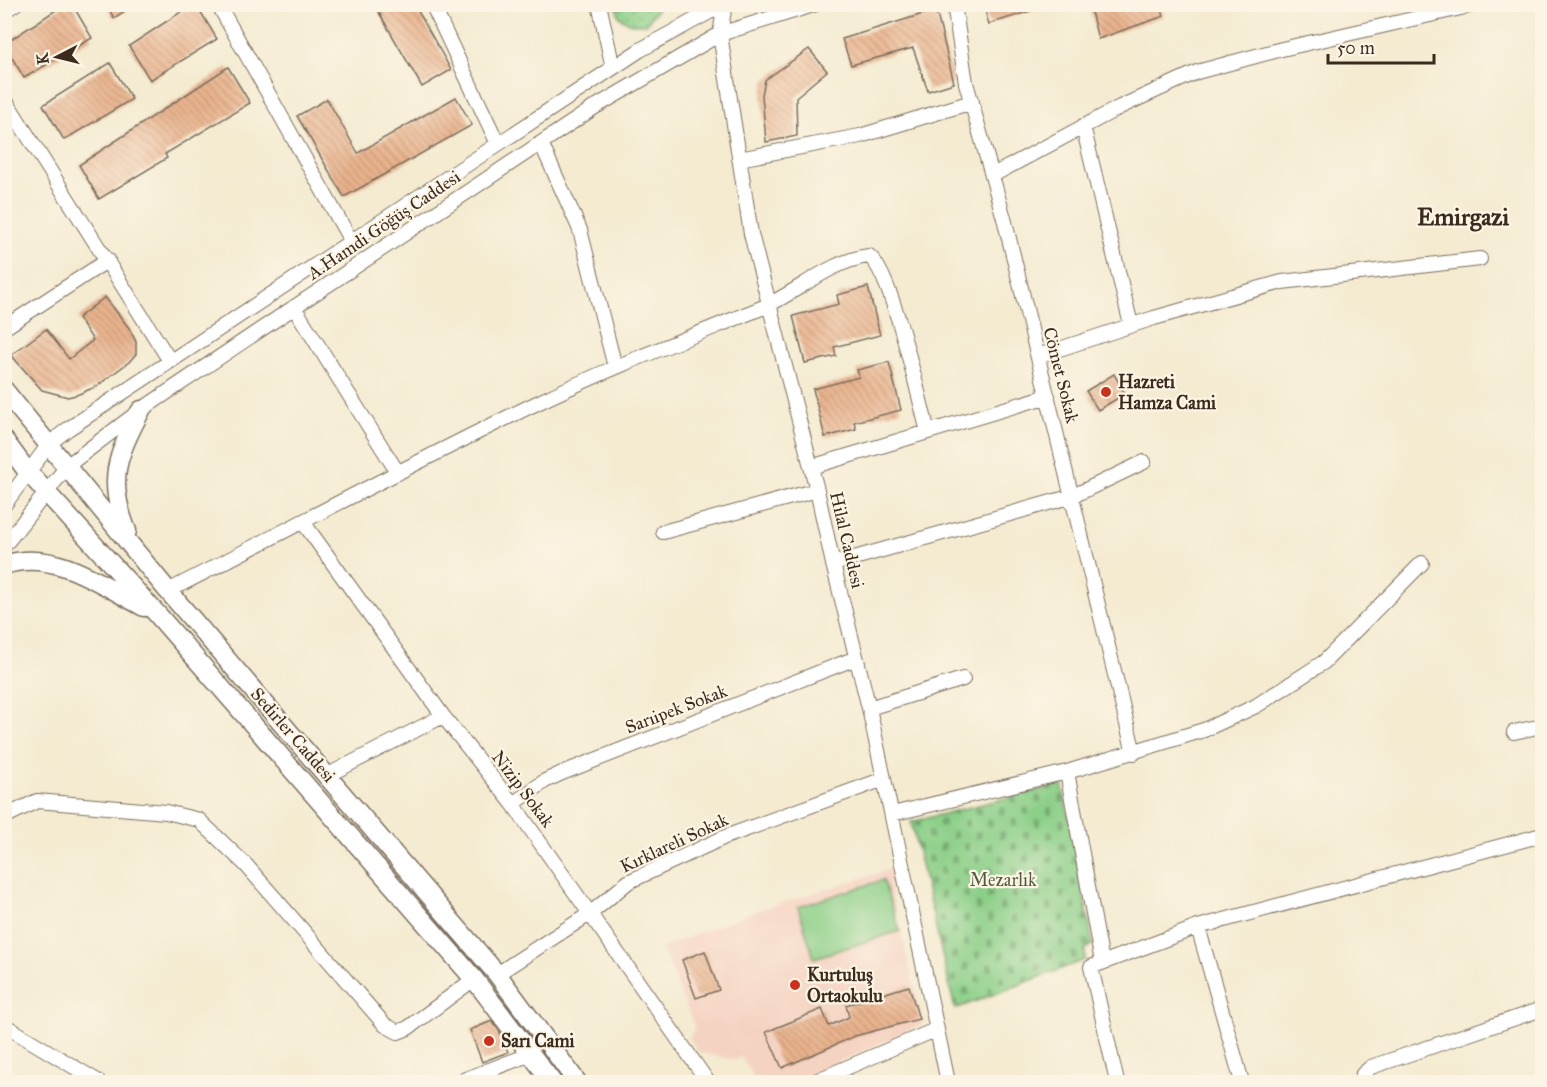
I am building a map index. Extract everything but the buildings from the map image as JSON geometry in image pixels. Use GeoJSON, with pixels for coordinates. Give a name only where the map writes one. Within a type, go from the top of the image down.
{"type":"FeatureCollection","features":[{"type":"Feature","properties":{"kind":"main road","name":"Sedirler Caddesi"},"geometry":{"type":"LineString","coordinates":[[4,390],[68,465],[168,591],[497,975],[577,1083]]}},
{"type":"Feature","properties":{"kind":"main road"},"geometry":{"type":"LineString","coordinates":[[134,549],[119,510],[114,476],[123,444],[141,410]]}},
{"type":"Feature","properties":{"kind":"main road","name":"Sedirler Caddesi"},"geometry":{"type":"LineString","coordinates":[[4,440],[27,471],[157,614],[474,979],[552,1083]]}},
{"type":"Feature","properties":{"kind":"main road"},"geometry":{"type":"LineString","coordinates":[[4,565],[17,561],[51,561],[82,574],[157,614]]}},
{"type":"Feature","properties":{"kind":"street"},"geometry":{"type":"LineString","coordinates":[[4,11],[15,4]]}},
{"type":"Feature","properties":{"kind":"street"},"geometry":{"type":"LineString","coordinates":[[218,4],[351,241]]}},
{"type":"Feature","properties":{"kind":"street"},"geometry":{"type":"LineString","coordinates":[[432,4],[498,144]]}},
{"type":"Feature","properties":{"kind":"street"},"geometry":{"type":"LineString","coordinates":[[599,4],[613,68]]}},
{"type":"Feature","properties":{"kind":"street","name":"A.Hamdi Göğüş Caddesi"},"geometry":{"type":"LineString","coordinates":[[4,505],[50,443],[640,50],[725,4]]}},
{"type":"Feature","properties":{"kind":"street","name":"Hilal Caddesi"},"geometry":{"type":"LineString","coordinates":[[725,4],[720,34],[751,234],[817,489],[832,564],[869,708],[948,1083]]}},
{"type":"Feature","properties":{"kind":"street","name":"A.Hamdi Göğüş Caddesi"},"geometry":{"type":"LineString","coordinates":[[9,541],[46,490],[68,465],[141,410],[294,307],[595,107],[720,34],[816,4]]}},
{"type":"Feature","properties":{"kind":"street","name":"Cömet Sokak"},"geometry":{"type":"LineString","coordinates":[[954,4],[972,102],[993,175],[1074,496],[1134,753]]}},
{"type":"Feature","properties":{"kind":"street"},"geometry":{"type":"LineString","coordinates":[[993,175],[1083,126],[1197,72],[1282,49],[1478,4]]}},
{"type":"Feature","properties":{"kind":"street"},"geometry":{"type":"LineString","coordinates":[[4,98],[170,361]]}},
{"type":"Feature","properties":{"kind":"street"},"geometry":{"type":"LineString","coordinates":[[739,159],[860,136],[972,102]]}},
{"type":"Feature","properties":{"kind":"street"},"geometry":{"type":"LineString","coordinates":[[1083,126],[1131,326]]}},
{"type":"Feature","properties":{"kind":"street"},"geometry":{"type":"LineString","coordinates":[[541,143],[580,230],[615,367]]}},
{"type":"Feature","properties":{"kind":"street"},"geometry":{"type":"LineString","coordinates":[[168,591],[538,402],[615,367],[768,305],[844,263],[869,256],[874,260],[887,284],[928,432]]}},
{"type":"Feature","properties":{"kind":"street"},"geometry":{"type":"LineString","coordinates":[[1038,356],[1282,282],[1480,259]]}},
{"type":"Feature","properties":{"kind":"street"},"geometry":{"type":"LineString","coordinates":[[4,328],[108,260]]}},
{"type":"Feature","properties":{"kind":"street"},"geometry":{"type":"LineString","coordinates":[[294,307],[398,473]]}},
{"type":"Feature","properties":{"kind":"street"},"geometry":{"type":"LineString","coordinates":[[811,467],[1048,396]]}},
{"type":"Feature","properties":{"kind":"street"},"geometry":{"type":"LineString","coordinates":[[832,564],[1074,496],[1144,462]]}},
{"type":"Feature","properties":{"kind":"street"},"geometry":{"type":"LineString","coordinates":[[663,532],[817,489]]}},
{"type":"Feature","properties":{"kind":"street","name":"Nizip Sokak"},"geometry":{"type":"LineString","coordinates":[[303,522],[443,716],[513,804],[591,912],[708,1083]]}},
{"type":"Feature","properties":{"kind":"street"},"geometry":{"type":"LineString","coordinates":[[892,814],[1067,772],[1134,753],[1204,730],[1256,706],[1324,662],[1422,563]]}},
{"type":"Feature","properties":{"kind":"street","name":"Sarıipek Sokak"},"geometry":{"type":"LineString","coordinates":[[513,804],[537,786],[562,773],[856,658]]}},
{"type":"Feature","properties":{"kind":"street"},"geometry":{"type":"LineString","coordinates":[[869,708],[963,679]]}},
{"type":"Feature","properties":{"kind":"street"},"geometry":{"type":"LineString","coordinates":[[328,775],[443,716]]}},
{"type":"Feature","properties":{"kind":"street"},"geometry":{"type":"LineString","coordinates":[[1514,732],[1542,726]]}},
{"type":"Feature","properties":{"kind":"street"},"geometry":{"type":"LineString","coordinates":[[1067,772],[1102,962]]}},
{"type":"Feature","properties":{"kind":"street","name":"Kırklareli Sokak"},"geometry":{"type":"LineString","coordinates":[[497,975],[591,912],[628,882],[725,837],[884,779]]}},
{"type":"Feature","properties":{"kind":"street"},"geometry":{"type":"LineString","coordinates":[[4,817],[37,801],[166,812],[199,820],[246,865],[385,1025],[398,1032],[408,1028],[474,979]]}},
{"type":"Feature","properties":{"kind":"street"},"geometry":{"type":"LineString","coordinates":[[1117,1083],[1091,967],[1198,927],[1542,834]]}},
{"type":"Feature","properties":{"kind":"street"},"geometry":{"type":"LineString","coordinates":[[1198,927],[1242,1083]]}},
{"type":"Feature","properties":{"kind":"street"},"geometry":{"type":"LineString","coordinates":[[1367,1083],[1364,1074],[1371,1067],[1542,1009]]}},
{"type":"Feature","properties":{"kind":"street"},"geometry":{"type":"LineString","coordinates":[[4,1025],[99,1083]]}},
{"type":"Feature","properties":{"kind":"street"},"geometry":{"type":"LineString","coordinates":[[813,1083],[935,1030]]}},
{"type":"Feature","properties":{"kind":"street"},"geometry":{"type":"LineString","coordinates":[[458,1083],[531,1054]]}},
{"type":"Feature","properties":{"kind":"shaded area","name":"Kurtuluş Ortaokulu"},"geometry":{"type":"Polygon","coordinates":[[[891,869],[894,882],[889,884],[923,1022],[919,1026],[794,1082],[757,1082],[741,1057],[735,1060],[698,1052],[689,1037],[695,1028],[662,948],[750,913],[891,869]]]}},
{"type":"Feature","properties":{"kind":"green space"},"geometry":{"type":"Polygon","coordinates":[[[616,4],[660,5],[646,24],[631,24],[619,17],[616,4]]]}},
{"type":"Feature","properties":{"kind":"green space","name":"Mezarlık"},"geometry":{"type":"Polygon","coordinates":[[[1062,784],[1093,944],[1085,949],[1085,960],[955,1009],[911,822],[1062,784]]]}},
{"type":"Feature","properties":{"kind":"green space"},"geometry":{"type":"Polygon","coordinates":[[[883,880],[900,931],[814,958],[798,907],[883,880]]]}},
{"type":"Feature","properties":{"kind":"place","name":"Hazreti Hamza Cami"},"geometry":{"type":"Point","coordinates":[1106,392]}},
{"type":"Feature","properties":{"kind":"place","name":"Kurtuluş Ortaokulu"},"geometry":{"type":"Point","coordinates":[795,985]}},
{"type":"Feature","properties":{"kind":"place","name":"Sarı Cami"},"geometry":{"type":"Point","coordinates":[489,1041]}},
{"type":"Feature","properties":{"kind":"district","name":"Emirgazi"},"geometry":{"type":"Point","coordinates":[1463,217]}}]}
